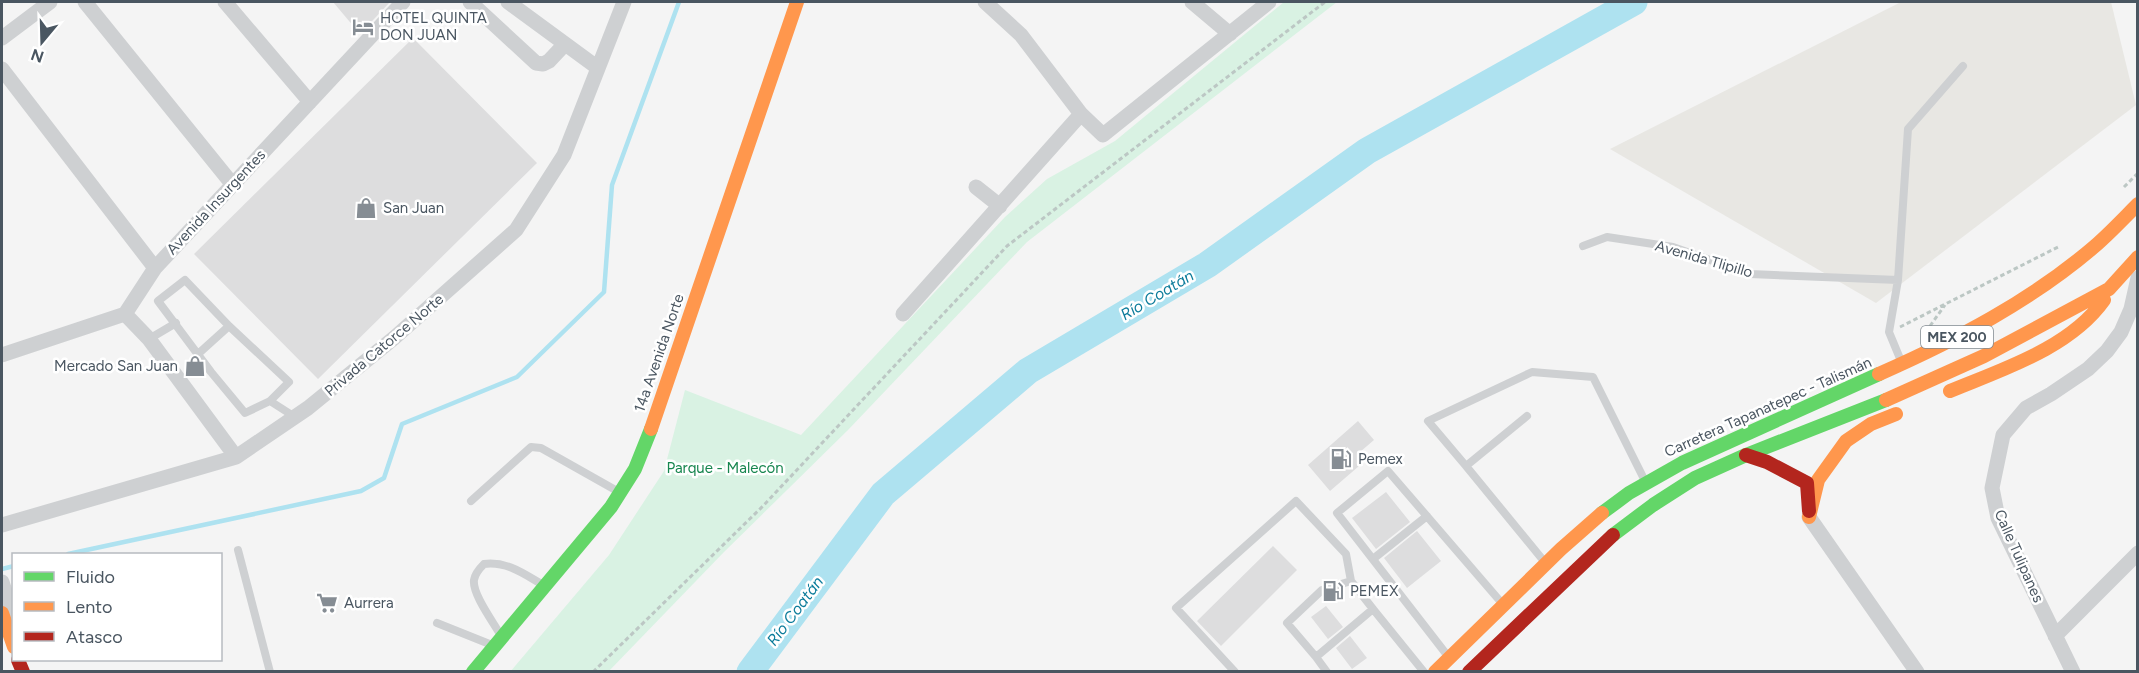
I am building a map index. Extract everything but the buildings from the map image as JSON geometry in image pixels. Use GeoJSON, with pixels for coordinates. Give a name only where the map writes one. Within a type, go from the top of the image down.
{"type":"FeatureCollection","features":[{"type":"Feature","properties":{"kind":"main road","name":"14a Avenida Norte"},"geometry":{"type":"LineString","coordinates":[[473,672],[611,507],[634,470],[654,420],[797,2]]}},
{"type":"Feature","properties":{"kind":"main road","name":"Carretera Tapanatepec - Talismán"},"geometry":{"type":"LineString","coordinates":[[1435,672],[1452,661],[1546,564],[1610,507],[1646,482],[1702,453],[1902,364],[1971,330],[2017,304],[2096,247],[2138,204]]}},
{"type":"Feature","properties":{"kind":"main road","name":"MEX 200"},"geometry":{"type":"LineString","coordinates":[[1469,672],[1612,536],[1653,505],[1695,478],[1746,454],[1899,395],[1984,356],[2109,289],[2138,257]]}},
{"type":"Feature","properties":{"kind":"main road"},"geometry":{"type":"LineString","coordinates":[[1935,397],[2059,340],[2088,320],[2103,302],[2109,289]]}},
{"type":"Feature","properties":{"kind":"main road"},"geometry":{"type":"LineString","coordinates":[[1809,517],[1818,480],[1846,441],[1871,424],[1914,406]]}},
{"type":"Feature","properties":{"kind":"main road"},"geometry":{"type":"LineString","coordinates":[[1746,454],[1807,483],[1809,517]]}},
{"type":"Feature","properties":{"kind":"main road"},"geometry":{"type":"LineString","coordinates":[[2,613],[12,641]]}},
{"type":"Feature","properties":{"kind":"street"},"geometry":{"type":"LineString","coordinates":[[2,38],[50,2]]}},
{"type":"Feature","properties":{"kind":"street"},"geometry":{"type":"LineString","coordinates":[[85,2],[233,185]]}},
{"type":"Feature","properties":{"kind":"street"},"geometry":{"type":"LineString","coordinates":[[225,2],[310,102]]}},
{"type":"Feature","properties":{"kind":"street","name":"Avenida Insurgentes"},"geometry":{"type":"LineString","coordinates":[[125,314],[155,268],[403,2]]}},
{"type":"Feature","properties":{"kind":"street"},"geometry":{"type":"LineString","coordinates":[[470,2],[536,63],[543,64],[549,61],[565,44]]}},
{"type":"Feature","properties":{"kind":"street"},"geometry":{"type":"LineString","coordinates":[[508,2],[598,68]]}},
{"type":"Feature","properties":{"kind":"street","name":"Privada Catorce Norte"},"geometry":{"type":"LineString","coordinates":[[2,525],[236,458],[296,417],[394,338],[516,230],[564,155],[624,2]]}},
{"type":"Feature","properties":{"kind":"street"},"geometry":{"type":"LineString","coordinates":[[985,2],[1021,35],[1081,114],[1103,135],[1269,2]]}},
{"type":"Feature","properties":{"kind":"street"},"geometry":{"type":"LineString","coordinates":[[1192,2],[1230,34]]}},
{"type":"Feature","properties":{"kind":"street"},"geometry":{"type":"LineString","coordinates":[[2,69],[155,268]]}},
{"type":"Feature","properties":{"kind":"street"},"geometry":{"type":"LineString","coordinates":[[903,314],[1081,114]]}},
{"type":"Feature","properties":{"kind":"street"},"geometry":{"type":"LineString","coordinates":[[976,187],[999,206]]}},
{"type":"Feature","properties":{"kind":"street","name":"Calle Tulipanes"},"geometry":{"type":"LineString","coordinates":[[2073,672],[1998,518],[1992,488],[2003,435],[2026,408],[2088,369],[2107,351],[2121,332],[2131,309],[2138,278]]}},
{"type":"Feature","properties":{"kind":"street"},"geometry":{"type":"LineString","coordinates":[[2,355],[125,314],[149,339],[236,458]]}},
{"type":"Feature","properties":{"kind":"street"},"geometry":{"type":"LineString","coordinates":[[1809,517],[1917,672]]}},
{"type":"Feature","properties":{"kind":"street"},"geometry":{"type":"LineString","coordinates":[[2055,636],[2138,553]]}},
{"type":"Feature","properties":{"kind":"street"},"geometry":{"type":"LineString","coordinates":[[2,582],[12,613]]}},
{"type":"Feature","properties":{"kind":"lane"},"geometry":{"type":"LineString","coordinates":[[1902,364],[1889,332],[1898,280],[1908,129],[1963,66]]}},
{"type":"Feature","properties":{"kind":"lane","name":"Avenida Tlipillo"},"geometry":{"type":"LineString","coordinates":[[1583,246],[1607,237],[1673,247],[1750,274],[1898,280]]}},
{"type":"Feature","properties":{"kind":"lane"},"geometry":{"type":"LineString","coordinates":[[185,280],[228,326],[289,382],[270,401],[244,413],[158,301],[185,280]]}},
{"type":"Feature","properties":{"kind":"lane"},"geometry":{"type":"LineString","coordinates":[[149,339],[176,322]]}},
{"type":"Feature","properties":{"kind":"lane"},"geometry":{"type":"LineString","coordinates":[[198,354],[228,326]]}},
{"type":"Feature","properties":{"kind":"lane"},"geometry":{"type":"LineString","coordinates":[[1562,582],[1428,421],[1532,372],[1593,377],[1646,482]]}},
{"type":"Feature","properties":{"kind":"lane"},"geometry":{"type":"LineString","coordinates":[[270,401],[296,417]]}},
{"type":"Feature","properties":{"kind":"lane"},"geometry":{"type":"LineString","coordinates":[[1466,466],[1527,416]]}},
{"type":"Feature","properties":{"kind":"lane"},"geometry":{"type":"LineString","coordinates":[[471,501],[531,447],[541,448],[620,493]]}},
{"type":"Feature","properties":{"kind":"lane"},"geometry":{"type":"LineString","coordinates":[[1452,661],[1337,513],[1388,471],[1519,623]]}},
{"type":"Feature","properties":{"kind":"lane"},"geometry":{"type":"LineString","coordinates":[[1235,672],[1176,608],[1296,501],[1346,554],[1351,581],[1424,672]]}},
{"type":"Feature","properties":{"kind":"lane"},"geometry":{"type":"LineString","coordinates":[[1373,559],[1427,516]]}},
{"type":"Feature","properties":{"kind":"lane"},"geometry":{"type":"LineString","coordinates":[[238,550],[270,672]]}},
{"type":"Feature","properties":{"kind":"lane"},"geometry":{"type":"LineString","coordinates":[[498,641],[476,592],[474,581],[476,573],[484,564],[496,562],[512,567],[544,586]]}},
{"type":"Feature","properties":{"kind":"lane"},"geometry":{"type":"LineString","coordinates":[[1327,672],[1287,622],[1323,590],[1351,581]]}},
{"type":"Feature","properties":{"kind":"lane"},"geometry":{"type":"LineString","coordinates":[[1316,657],[1373,609]]}},
{"type":"Feature","properties":{"kind":"lane"},"geometry":{"type":"LineString","coordinates":[[437,623],[498,641]]}},
{"type":"Feature","properties":{"kind":"path"},"geometry":{"type":"LineString","coordinates":[[593,672],[764,506],[1007,246],[1325,2]]}},
{"type":"Feature","properties":{"kind":"path"},"geometry":{"type":"LineString","coordinates":[[2123,189],[2138,173]]}},
{"type":"Feature","properties":{"kind":"path"},"geometry":{"type":"LineString","coordinates":[[1902,326],[2059,246]]}},
{"type":"Feature","properties":{"kind":"shaded area"},"geometry":{"type":"Polygon","coordinates":[[[1901,2],[2111,2],[2136,105],[1876,303],[1610,149],[1901,2]]]}},
{"type":"Feature","properties":{"kind":"green space","name":"Parque - Malecón"},"geometry":{"type":"Polygon","coordinates":[[[1284,2],[1337,2],[1027,242],[848,430],[724,552],[609,671],[510,672],[609,555],[664,471],[685,390],[801,435],[1005,217],[1047,179],[1115,141],[1284,2]]]}},
{"type":"Feature","properties":{"kind":"waterway"},"geometry":{"type":"LineString","coordinates":[[73,553],[361,491],[384,478],[402,424],[517,377],[604,292],[612,185],[679,2]]}},
{"type":"Feature","properties":{"kind":"waterway","name":"Río Coatán"},"geometry":{"type":"LineString","coordinates":[[750,672],[883,494],[1028,371],[1207,265],[1367,151],[1634,2]]}},
{"type":"Feature","properties":{"kind":"waterway"},"geometry":{"type":"LineString","coordinates":[[2,569],[12,566]]}},
{"type":"Feature","properties":{"kind":"traffic: fast"},"geometry":{"type":"LineString","coordinates":[[1602,513],[1629,493],[1682,463],[1879,374]]}},
{"type":"Feature","properties":{"kind":"traffic: fast"},"geometry":{"type":"LineString","coordinates":[[1613,535],[1653,505],[1695,478],[1746,455],[1886,400]]}},
{"type":"Feature","properties":{"kind":"traffic: fast"},"geometry":{"type":"LineString","coordinates":[[473,672],[611,507],[635,469],[651,429]]}},
{"type":"Feature","properties":{"kind":"traffic: slow"},"geometry":{"type":"LineString","coordinates":[[651,429],[797,2]]}},
{"type":"Feature","properties":{"kind":"traffic: slow"},"geometry":{"type":"LineString","coordinates":[[1879,374],[1964,333],[2019,302],[2071,266],[2112,231],[2138,204]]}},
{"type":"Feature","properties":{"kind":"traffic: slow"},"geometry":{"type":"LineString","coordinates":[[1886,400],[1984,356],[2109,289],[2138,257]]}},
{"type":"Feature","properties":{"kind":"traffic: slow"},"geometry":{"type":"LineString","coordinates":[[1950,391],[2013,365],[2054,344],[2090,317],[2104,300]]}},
{"type":"Feature","properties":{"kind":"traffic: slow"},"geometry":{"type":"LineString","coordinates":[[1809,517],[1818,480],[1846,441],[1871,424],[1896,414]]}},
{"type":"Feature","properties":{"kind":"traffic: slow"},"geometry":{"type":"LineString","coordinates":[[1435,672],[1561,549],[1602,513]]}},
{"type":"Feature","properties":{"kind":"traffic: slow"},"geometry":{"type":"LineString","coordinates":[[2,613],[12,641]]}},
{"type":"Feature","properties":{"kind":"traffic: jam"},"geometry":{"type":"LineString","coordinates":[[1746,455],[1767,462],[1807,483],[1809,511]]}},
{"type":"Feature","properties":{"kind":"traffic: jam"},"geometry":{"type":"LineString","coordinates":[[1469,672],[1613,535]]}},
{"type":"Feature","properties":{"kind":"traffic: jam"},"geometry":{"type":"LineString","coordinates":[[18,661],[23,672]]}},
{"type":"Feature","properties":{"kind":"place","name":"HOTEL QUINTA DON JUAN"},"geometry":{"type":"Point","coordinates":[363,27]}},
{"type":"Feature","properties":{"kind":"place","name":"San Juan"},"geometry":{"type":"Point","coordinates":[366,208]}},
{"type":"Feature","properties":{"kind":"place","name":"Mercado San Juan"},"geometry":{"type":"Point","coordinates":[195,366]}},
{"type":"Feature","properties":{"kind":"place","name":"Pemex"},"geometry":{"type":"Point","coordinates":[1341,459]}},
{"type":"Feature","properties":{"kind":"place","name":"PEMEX"},"geometry":{"type":"Point","coordinates":[1333,591]}},
{"type":"Feature","properties":{"kind":"place","name":"Aurrera"},"geometry":{"type":"Point","coordinates":[327,603]}}]}
